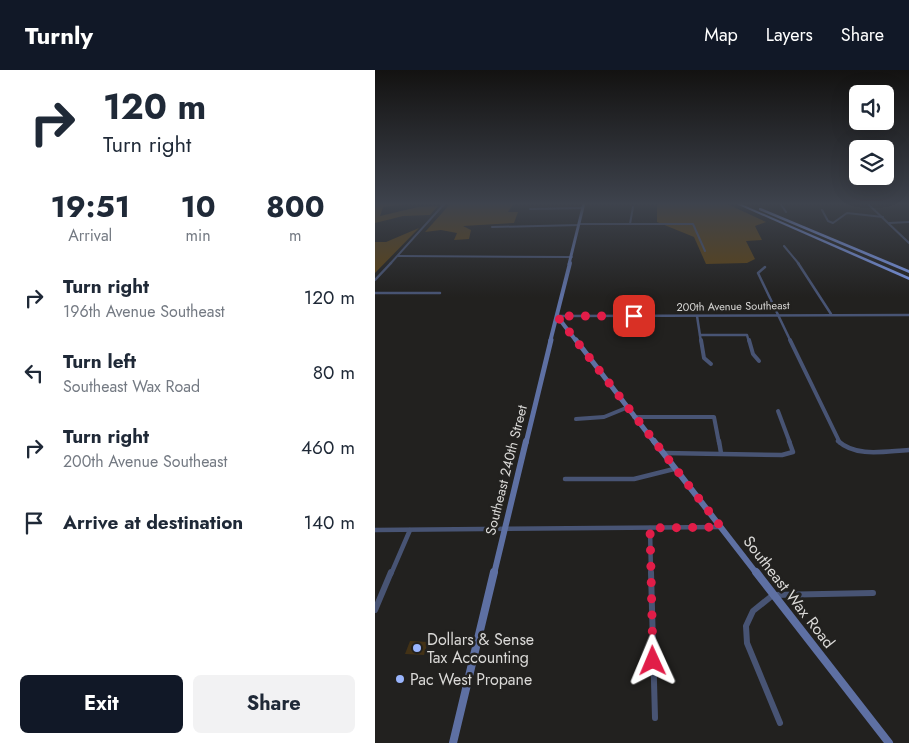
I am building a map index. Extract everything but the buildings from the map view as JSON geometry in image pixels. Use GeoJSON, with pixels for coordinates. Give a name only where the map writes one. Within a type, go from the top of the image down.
{"type":"FeatureCollection","features":[{"type":"Feature","properties":{"kind":"highway"},"geometry":{"type":"LineString","coordinates":[[807,234],[909,279]]}},
{"type":"Feature","properties":{"kind":"highway"},"geometry":{"type":"LineString","coordinates":[[821,234],[909,272]]}},
{"type":"Feature","properties":{"kind":"main road","name":"Southeast 240th Street"},"geometry":{"type":"LineString","coordinates":[[453,743],[577,234]]}},
{"type":"Feature","properties":{"kind":"main road","name":"Southeast Wax Road"},"geometry":{"type":"LineString","coordinates":[[557,316],[661,453],[889,743]]}},
{"type":"Feature","properties":{"kind":"street"},"geometry":{"type":"LineString","coordinates":[[375,280],[418,234]]}},
{"type":"Feature","properties":{"kind":"street"},"geometry":{"type":"LineString","coordinates":[[698,234],[705,251]]}},
{"type":"Feature","properties":{"kind":"street"},"geometry":{"type":"LineString","coordinates":[[784,246],[796,258],[831,314]]}},
{"type":"Feature","properties":{"kind":"street"},"geometry":{"type":"LineString","coordinates":[[399,256],[572,257]]}},
{"type":"Feature","properties":{"kind":"street"},"geometry":{"type":"LineString","coordinates":[[765,267],[760,269],[758,273],[776,314],[843,448],[855,451],[909,450]]}},
{"type":"Feature","properties":{"kind":"street"},"geometry":{"type":"LineString","coordinates":[[375,293],[440,293]]}},
{"type":"Feature","properties":{"kind":"street","name":"200th Avenue Southeast"},"geometry":{"type":"LineString","coordinates":[[557,316],[909,315]]}},
{"type":"Feature","properties":{"kind":"street"},"geometry":{"type":"LineString","coordinates":[[697,316],[704,358],[711,364]]}},
{"type":"Feature","properties":{"kind":"street"},"geometry":{"type":"LineString","coordinates":[[700,335],[747,335],[753,354],[759,361]]}},
{"type":"Feature","properties":{"kind":"street"},"geometry":{"type":"LineString","coordinates":[[576,419],[605,417],[627,408]]}},
{"type":"Feature","properties":{"kind":"street"},"geometry":{"type":"LineString","coordinates":[[661,453],[781,455],[793,452],[779,410]]}},
{"type":"Feature","properties":{"kind":"street"},"geometry":{"type":"LineString","coordinates":[[634,417],[714,417],[721,453]]}},
{"type":"Feature","properties":{"kind":"street"},"geometry":{"type":"LineString","coordinates":[[565,479],[644,478],[659,476],[674,469]]}},
{"type":"Feature","properties":{"kind":"street"},"geometry":{"type":"LineString","coordinates":[[375,530],[721,527]]}},
{"type":"Feature","properties":{"kind":"street"},"geometry":{"type":"LineString","coordinates":[[650,528],[655,718]]}},
{"type":"Feature","properties":{"kind":"street"},"geometry":{"type":"LineString","coordinates":[[375,610],[410,530]]}},
{"type":"Feature","properties":{"kind":"street"},"geometry":{"type":"LineString","coordinates":[[780,723],[749,649],[746,635],[748,619],[753,611],[773,595],[873,593]]}},
{"type":"Feature","properties":{"kind":"shaded area"},"geometry":{"type":"Polygon","coordinates":[[[404,234],[413,234],[375,273],[375,242],[386,242],[404,234]]]}},
{"type":"Feature","properties":{"kind":"shaded area"},"geometry":{"type":"Polygon","coordinates":[[[456,234],[470,234],[469,239],[454,240],[456,234]]]}},
{"type":"Feature","properties":{"kind":"shaded area"},"geometry":{"type":"Polygon","coordinates":[[[688,234],[759,234],[762,240],[746,241],[755,259],[747,263],[706,264],[694,237],[688,234]]]}},
{"type":"Feature","properties":{"kind":"place","name":"Dollars & Sense Tax Accounting"},"geometry":{"type":"Point","coordinates":[417,648]}},
{"type":"Feature","properties":{"kind":"place","name":"Pac West Propane"},"geometry":{"type":"Point","coordinates":[400,679]}},
{"type":"Feature","properties":{"kind":"route"},"geometry":{"type":"LineString","coordinates":[[634,316],[557,316],[674,469],[721,527],[650,528],[653,661]]}}]}
